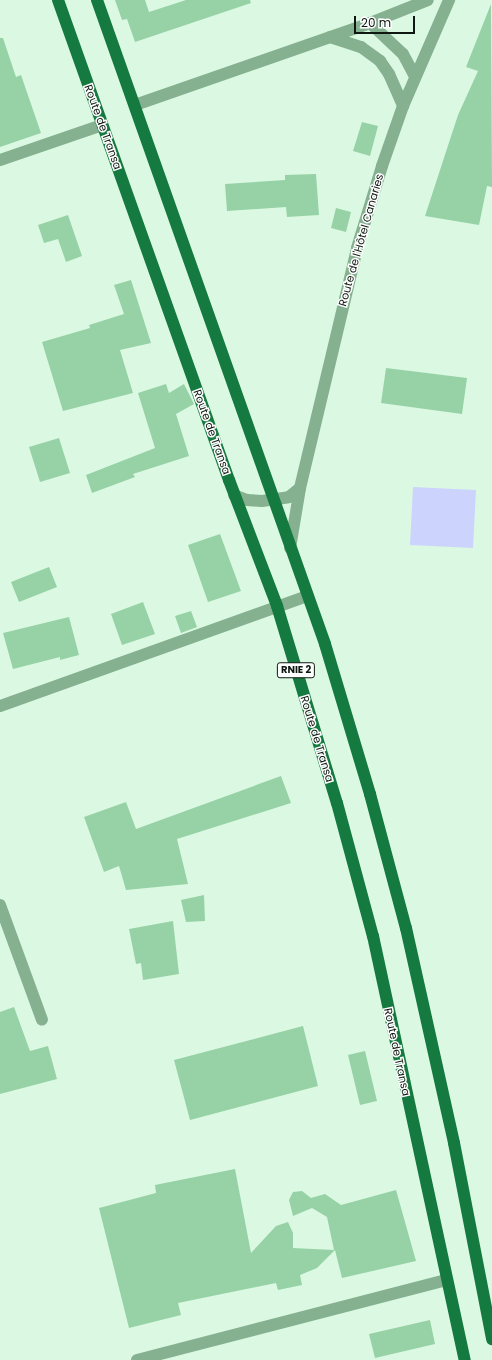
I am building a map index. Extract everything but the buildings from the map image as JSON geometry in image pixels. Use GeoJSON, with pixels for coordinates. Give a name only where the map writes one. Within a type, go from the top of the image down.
{"type":"FeatureCollection","features":[{"type":"Feature","properties":{"kind":"main road","name":"Route de Transa"},"geometry":{"type":"LineString","coordinates":[[58,0],[234,495],[278,606],[357,871],[446,1280],[465,1360]]}},
{"type":"Feature","properties":{"kind":"main road","name":"RNIE 2"},"geometry":{"type":"LineString","coordinates":[[97,0],[274,500],[307,596],[363,772],[402,913],[454,1143],[492,1339]]}},
{"type":"Feature","properties":{"kind":"street"},"geometry":{"type":"LineString","coordinates":[[135,105],[370,23],[428,0]]}},
{"type":"Feature","properties":{"kind":"street","name":"Route de l'Hôtel Canaries"},"geometry":{"type":"LineString","coordinates":[[290,549],[300,488],[357,248],[382,166],[414,75],[449,0]]}},
{"type":"Feature","properties":{"kind":"street"},"geometry":{"type":"LineString","coordinates":[[370,23],[403,54],[414,75]]}},
{"type":"Feature","properties":{"kind":"street"},"geometry":{"type":"LineString","coordinates":[[330,37],[361,47],[380,61],[389,74],[403,106]]}},
{"type":"Feature","properties":{"kind":"street"},"geometry":{"type":"LineString","coordinates":[[0,160],[102,126]]}},
{"type":"Feature","properties":{"kind":"street"},"geometry":{"type":"LineString","coordinates":[[234,495],[247,500],[274,500],[289,496],[300,488]]}},
{"type":"Feature","properties":{"kind":"street"},"geometry":{"type":"LineString","coordinates":[[0,706],[307,596]]}},
{"type":"Feature","properties":{"kind":"street"},"geometry":{"type":"LineString","coordinates":[[0,905],[42,1020]]}},
{"type":"Feature","properties":{"kind":"street"},"geometry":{"type":"LineString","coordinates":[[137,1360],[446,1280]]}},
{"type":"Feature","properties":{"kind":"shaded area"},"geometry":{"type":"Polygon","coordinates":[[[413,487],[476,490],[473,548],[410,545],[413,487]]]}}]}
